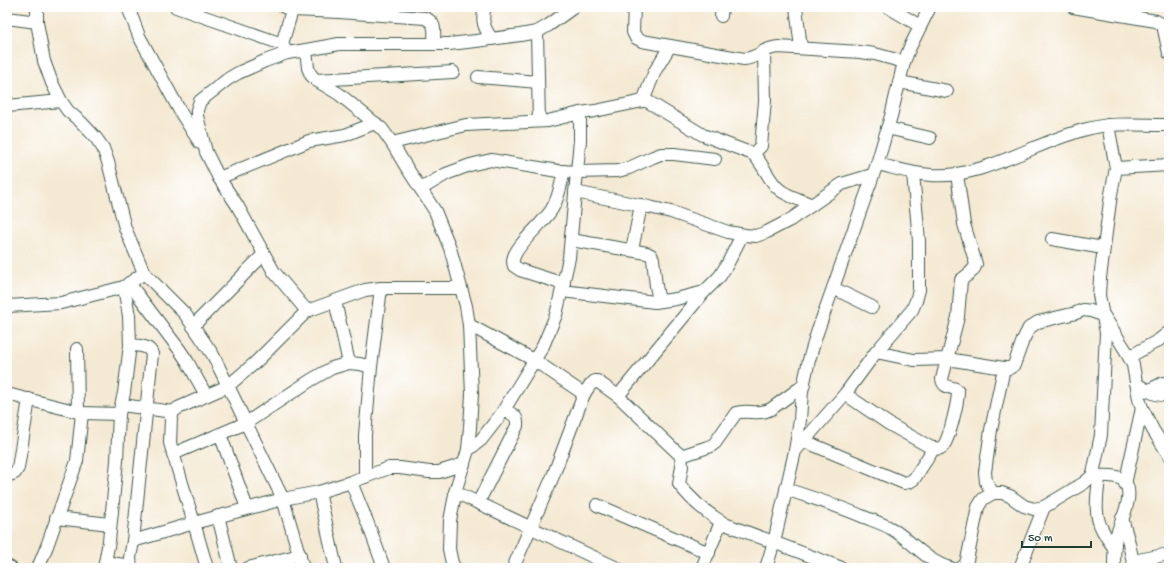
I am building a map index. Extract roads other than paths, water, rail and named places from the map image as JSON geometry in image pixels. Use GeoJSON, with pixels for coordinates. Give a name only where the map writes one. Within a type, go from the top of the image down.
{"type":"FeatureCollection","features":[{"type":"Feature","properties":{"kind":"street"},"geometry":{"type":"LineString","coordinates":[[37,7],[37,22],[44,61],[52,83],[68,111],[96,138],[103,148],[125,228],[144,273],[185,314],[213,355],[283,499],[303,568]]}},
{"type":"Feature","properties":{"kind":"street"},"geometry":{"type":"LineString","coordinates":[[128,7],[139,36],[181,113],[206,152],[219,178],[237,205],[274,272],[307,311]]}},
{"type":"Feature","properties":{"kind":"street"},"geometry":{"type":"LineString","coordinates":[[176,7],[284,48],[306,50],[339,44],[456,43],[537,32],[574,7]]}},
{"type":"Feature","properties":{"kind":"street"},"geometry":{"type":"LineString","coordinates":[[485,7],[483,20],[485,30],[492,39]]}},
{"type":"Feature","properties":{"kind":"street"},"geometry":{"type":"LineString","coordinates":[[634,7],[633,32],[636,38],[642,41],[744,59],[751,59],[758,56],[771,47],[860,52],[875,54],[904,62]]}},
{"type":"Feature","properties":{"kind":"street"},"geometry":{"type":"LineString","coordinates":[[796,7],[801,48]]}},
{"type":"Feature","properties":{"kind":"street"},"geometry":{"type":"LineString","coordinates":[[888,7],[920,26]]}},
{"type":"Feature","properties":{"kind":"street"},"geometry":{"type":"LineString","coordinates":[[1073,7],[1099,9],[1166,24],[1169,53]]}},
{"type":"Feature","properties":{"kind":"street"},"geometry":{"type":"LineString","coordinates":[[206,152],[197,116],[200,101],[228,79],[265,61],[284,48],[290,8],[425,18],[431,20],[434,25],[434,44]]}},
{"type":"Feature","properties":{"kind":"street"},"geometry":{"type":"LineString","coordinates":[[766,568],[774,542],[795,452],[808,360],[875,169],[904,62],[928,8]]}},
{"type":"Feature","properties":{"kind":"street"},"geometry":{"type":"LineString","coordinates":[[7,18],[37,22]]}},
{"type":"Feature","properties":{"kind":"street"},"geometry":{"type":"LineString","coordinates":[[537,32],[539,121]]}},
{"type":"Feature","properties":{"kind":"street"},"geometry":{"type":"LineString","coordinates":[[643,101],[655,71],[670,46]]}},
{"type":"Feature","properties":{"kind":"street"},"geometry":{"type":"LineString","coordinates":[[306,50],[308,68],[311,75],[316,80],[339,94],[382,129],[435,211],[450,248],[466,306],[469,325],[472,394],[468,450],[455,492],[450,521],[449,550],[452,563],[455,568]]}},
{"type":"Feature","properties":{"kind":"street"},"geometry":{"type":"LineString","coordinates":[[753,154],[761,146],[765,101],[764,51]]}},
{"type":"Feature","properties":{"kind":"street"},"geometry":{"type":"LineString","coordinates":[[316,80],[453,72]]}},
{"type":"Feature","properties":{"kind":"street"},"geometry":{"type":"LineString","coordinates":[[478,77],[538,82]]}},
{"type":"Feature","properties":{"kind":"street"},"geometry":{"type":"LineString","coordinates":[[899,82],[947,91]]}},
{"type":"Feature","properties":{"kind":"street"},"geometry":{"type":"LineString","coordinates":[[7,106],[61,101]]}},
{"type":"Feature","properties":{"kind":"street"},"geometry":{"type":"LineString","coordinates":[[392,143],[466,125],[548,121],[580,113],[647,101],[703,135],[753,154],[760,160],[780,190],[812,205]]}},
{"type":"Feature","properties":{"kind":"street"},"geometry":{"type":"LineString","coordinates":[[468,450],[481,440],[504,410],[543,346],[556,315],[569,258],[580,140],[580,113]]}},
{"type":"Feature","properties":{"kind":"street"},"geometry":{"type":"LineString","coordinates":[[219,178],[309,141],[345,135],[375,123]]}},
{"type":"Feature","properties":{"kind":"street"},"geometry":{"type":"LineString","coordinates":[[575,192],[670,212],[728,232],[756,236],[790,220],[842,184],[875,169],[931,175],[957,174],[992,165],[1064,135],[1088,128],[1108,125],[1169,125]]}},
{"type":"Feature","properties":{"kind":"street"},"geometry":{"type":"LineString","coordinates":[[1108,125],[1116,168],[1111,194],[1100,278],[1099,295],[1106,333],[1101,435],[1094,469],[1098,520],[1114,548]]}},
{"type":"Feature","properties":{"kind":"street"},"geometry":{"type":"LineString","coordinates":[[887,128],[930,138]]}},
{"type":"Feature","properties":{"kind":"street"},"geometry":{"type":"LineString","coordinates":[[421,189],[446,174],[470,165],[491,160],[577,172],[618,171],[629,168],[661,154],[715,159]]}},
{"type":"Feature","properties":{"kind":"street"},"geometry":{"type":"LineString","coordinates":[[1116,168],[1169,165]]}},
{"type":"Feature","properties":{"kind":"street"},"geometry":{"type":"LineString","coordinates":[[564,171],[558,198],[553,208],[529,234],[518,250],[513,260],[514,266],[520,270],[563,287],[655,302],[676,299],[704,292]]}},
{"type":"Feature","properties":{"kind":"street"},"geometry":{"type":"LineString","coordinates":[[795,452],[912,310],[916,301],[919,290],[919,241],[913,172]]}},
{"type":"Feature","properties":{"kind":"street"},"geometry":{"type":"LineString","coordinates":[[844,394],[889,424],[930,447],[938,449],[942,447],[947,440],[958,392],[956,389],[946,387],[943,384],[942,379],[958,317],[961,280],[972,272],[976,264],[964,224],[957,174]]}},
{"type":"Feature","properties":{"kind":"street"},"geometry":{"type":"LineString","coordinates":[[632,250],[641,205]]}},
{"type":"Feature","properties":{"kind":"street"},"geometry":{"type":"LineString","coordinates":[[618,396],[704,292],[720,276],[728,264],[742,235]]}},
{"type":"Feature","properties":{"kind":"street"},"geometry":{"type":"LineString","coordinates":[[1052,239],[1104,248]]}},
{"type":"Feature","properties":{"kind":"street"},"geometry":{"type":"LineString","coordinates":[[571,240],[632,250],[651,255],[653,259],[659,301]]}},
{"type":"Feature","properties":{"kind":"street"},"geometry":{"type":"LineString","coordinates":[[193,326],[264,254]]}},
{"type":"Feature","properties":{"kind":"street"},"geometry":{"type":"LineString","coordinates":[[7,306],[61,302],[127,285],[144,273]]}},
{"type":"Feature","properties":{"kind":"street"},"geometry":{"type":"LineString","coordinates":[[127,285],[130,345],[121,410],[109,541],[105,565],[131,567],[130,558],[152,354],[148,347],[130,345]]}},
{"type":"Feature","properties":{"kind":"street"},"geometry":{"type":"LineString","coordinates":[[127,285],[179,349],[206,396]]}},
{"type":"Feature","properties":{"kind":"street"},"geometry":{"type":"LineString","coordinates":[[206,568],[194,522],[170,444],[171,418],[173,412],[178,408],[228,386],[256,362],[307,311],[364,290],[381,288],[460,288]]}},
{"type":"Feature","properties":{"kind":"street"},"geometry":{"type":"LineString","coordinates":[[365,477],[365,435],[371,367],[381,288]]}},
{"type":"Feature","properties":{"kind":"street"},"geometry":{"type":"LineString","coordinates":[[833,288],[872,307]]}},
{"type":"Feature","properties":{"kind":"street"},"geometry":{"type":"LineString","coordinates":[[335,301],[349,363]]}},
{"type":"Feature","properties":{"kind":"street"},"geometry":{"type":"LineString","coordinates":[[876,352],[914,360],[947,359],[1010,368],[1014,365],[1029,328],[1038,322],[1076,314],[1083,310],[1091,311],[1104,316],[1129,357],[1133,365],[1142,408],[1152,430],[1169,455]]}},
{"type":"Feature","properties":{"kind":"street"},"geometry":{"type":"LineString","coordinates":[[469,325],[534,360],[584,394]]}},
{"type":"Feature","properties":{"kind":"street"},"geometry":{"type":"LineString","coordinates":[[1129,357],[1159,340],[1169,332]]}},
{"type":"Feature","properties":{"kind":"street"},"geometry":{"type":"LineString","coordinates":[[38,568],[77,462],[80,412],[77,349]]}},
{"type":"Feature","properties":{"kind":"street"},"geometry":{"type":"LineString","coordinates":[[173,454],[246,423],[311,380],[332,368],[349,363],[371,367]]}},
{"type":"Feature","properties":{"kind":"street"},"geometry":{"type":"LineString","coordinates":[[993,493],[986,482],[985,472],[991,430],[1004,368]]}},
{"type":"Feature","properties":{"kind":"street"},"geometry":{"type":"LineString","coordinates":[[512,568],[553,476],[584,394],[590,385],[595,381],[618,396],[681,456],[682,466],[679,484],[685,493],[714,517],[721,522],[842,568]]}},
{"type":"Feature","properties":{"kind":"street"},"geometry":{"type":"LineString","coordinates":[[1136,383],[1147,391],[1158,395],[1169,395]]}},
{"type":"Feature","properties":{"kind":"street"},"geometry":{"type":"LineString","coordinates":[[1147,391],[1163,383]]}},
{"type":"Feature","properties":{"kind":"street"},"geometry":{"type":"LineString","coordinates":[[681,456],[711,446],[715,443],[736,413],[740,411],[762,413],[771,409],[804,385]]}},
{"type":"Feature","properties":{"kind":"street"},"geometry":{"type":"LineString","coordinates":[[7,394],[80,412],[147,408],[173,412]]}},
{"type":"Feature","properties":{"kind":"street"},"geometry":{"type":"LineString","coordinates":[[7,476],[15,474],[18,468],[29,399]]}},
{"type":"Feature","properties":{"kind":"street"},"geometry":{"type":"LineString","coordinates":[[1125,484],[1142,408]]}},
{"type":"Feature","properties":{"kind":"street"},"geometry":{"type":"LineString","coordinates":[[478,503],[517,426],[518,420],[515,416],[504,410]]}},
{"type":"Feature","properties":{"kind":"street"},"geometry":{"type":"LineString","coordinates":[[220,434],[247,508]]}},
{"type":"Feature","properties":{"kind":"street"},"geometry":{"type":"LineString","coordinates":[[804,441],[904,483],[914,479],[934,448]]}},
{"type":"Feature","properties":{"kind":"street"},"geometry":{"type":"LineString","coordinates":[[133,541],[194,522],[247,508],[319,492],[389,468],[439,472],[464,464]]}},
{"type":"Feature","properties":{"kind":"street"},"geometry":{"type":"LineString","coordinates":[[786,489],[841,507],[891,529],[906,538],[919,551],[944,566],[959,568],[966,564],[978,507],[983,499],[993,493],[1002,493],[1010,496],[1024,506],[1034,508],[1044,507],[1095,476],[1118,478],[1125,484],[1129,494],[1116,537],[1114,548],[1114,568]]}},
{"type":"Feature","properties":{"kind":"street"},"geometry":{"type":"LineString","coordinates":[[351,482],[384,568]]}},
{"type":"Feature","properties":{"kind":"street"},"geometry":{"type":"LineString","coordinates":[[319,492],[336,568]]}},
{"type":"Feature","properties":{"kind":"street"},"geometry":{"type":"LineString","coordinates":[[455,492],[617,568]]}},
{"type":"Feature","properties":{"kind":"street"},"geometry":{"type":"LineString","coordinates":[[597,505],[708,552]]}},
{"type":"Feature","properties":{"kind":"street"},"geometry":{"type":"LineString","coordinates":[[1020,568],[1044,507]]}},
{"type":"Feature","properties":{"kind":"street"},"geometry":{"type":"LineString","coordinates":[[218,516],[231,568]]}},
{"type":"Feature","properties":{"kind":"street"},"geometry":{"type":"LineString","coordinates":[[56,518],[110,524]]}},
{"type":"Feature","properties":{"kind":"street"},"geometry":{"type":"LineString","coordinates":[[1122,518],[1133,564],[1169,554]]}},
{"type":"Feature","properties":{"kind":"street"},"geometry":{"type":"LineString","coordinates":[[702,568],[721,522]]}},
{"type":"Feature","properties":{"kind":"street"},"geometry":{"type":"LineString","coordinates":[[248,568],[300,555]]}},
{"type":"Feature","properties":{"kind":"street"},"geometry":{"type":"LineString","coordinates":[[7,566],[11,568]]}}]}
